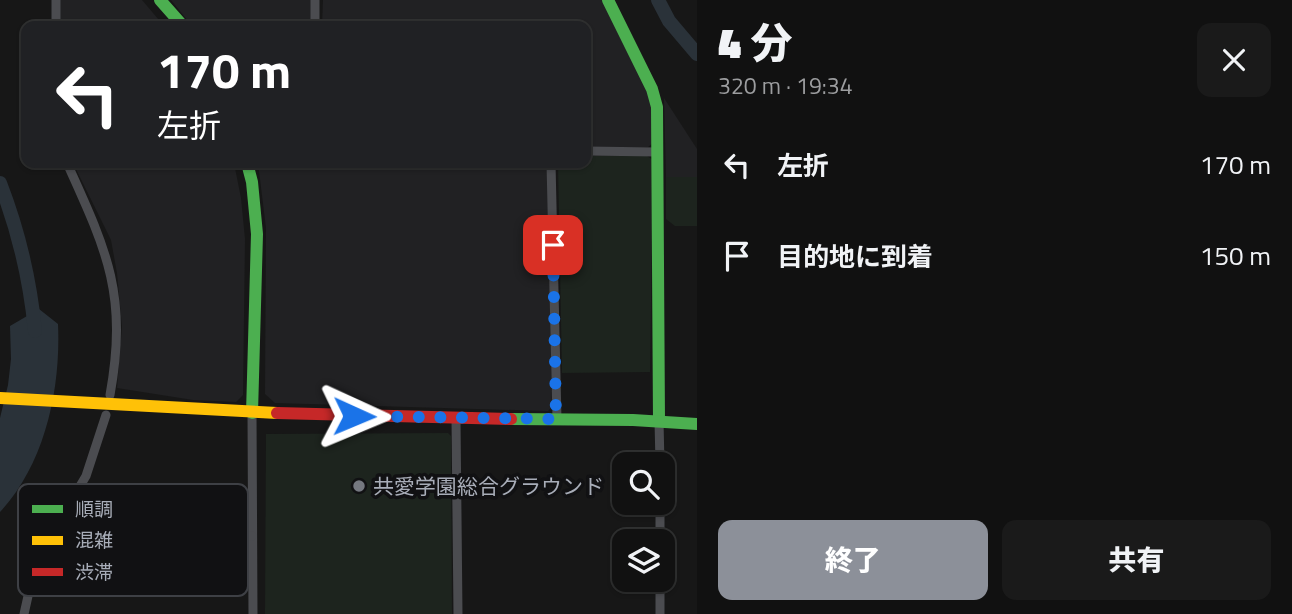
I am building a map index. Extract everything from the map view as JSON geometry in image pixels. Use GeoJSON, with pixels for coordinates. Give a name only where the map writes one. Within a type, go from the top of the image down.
{"type":"FeatureCollection","features":[{"type":"Feature","properties":{"kind":"street"},"geometry":{"type":"LineString","coordinates":[[56,21],[57,0]]}},
{"type":"Feature","properties":{"kind":"street"},"geometry":{"type":"LineString","coordinates":[[160,0],[179,21]]}},
{"type":"Feature","properties":{"kind":"street"},"geometry":{"type":"LineString","coordinates":[[315,21],[316,0]]}},
{"type":"Feature","properties":{"kind":"street"},"geometry":{"type":"LineString","coordinates":[[608,0],[655,97],[660,452]]}},
{"type":"Feature","properties":{"kind":"street"},"geometry":{"type":"LineString","coordinates":[[591,151],[657,152]]}},
{"type":"Feature","properties":{"kind":"street"},"geometry":{"type":"LineString","coordinates":[[69,168],[97,229],[113,280],[117,336],[110,395]]}},
{"type":"Feature","properties":{"kind":"street"},"geometry":{"type":"LineString","coordinates":[[248,168],[257,234],[252,413],[253,614]]}},
{"type":"Feature","properties":{"kind":"street"},"geometry":{"type":"LineString","coordinates":[[551,168],[556,419]]}},
{"type":"Feature","properties":{"kind":"street"},"geometry":{"type":"LineString","coordinates":[[0,398],[252,413],[697,424]]}},
{"type":"Feature","properties":{"kind":"street"},"geometry":{"type":"LineString","coordinates":[[81,484],[106,415]]}},
{"type":"Feature","properties":{"kind":"street"},"geometry":{"type":"LineString","coordinates":[[456,419],[458,614]]}},
{"type":"Feature","properties":{"kind":"street"},"geometry":{"type":"LineString","coordinates":[[248,536],[253,536]]}},
{"type":"Feature","properties":{"kind":"street"},"geometry":{"type":"LineString","coordinates":[[660,592],[660,614]]}},
{"type":"Feature","properties":{"kind":"street"},"geometry":{"type":"LineString","coordinates":[[24,614],[28,596]]}},
{"type":"Feature","properties":{"kind":"shaded area"},"geometry":{"type":"Polygon","coordinates":[[[60,0],[142,0],[160,21],[60,21],[60,0]]]}},
{"type":"Feature","properties":{"kind":"shaded area"},"geometry":{"type":"Polygon","coordinates":[[[171,0],[311,0],[311,21],[188,21],[171,0]]]}},
{"type":"Feature","properties":{"kind":"shaded area"},"geometry":{"type":"Polygon","coordinates":[[[323,0],[602,0],[651,97],[653,143],[648,147],[591,147],[591,21],[322,21],[323,0]]]}},
{"type":"Feature","properties":{"kind":"shaded area"},"geometry":{"type":"Polygon","coordinates":[[[664,98],[697,149],[697,177],[666,177],[664,98]]]}},
{"type":"Feature","properties":{"kind":"shaded area"},"geometry":{"type":"Polygon","coordinates":[[[591,156],[647,156],[653,160],[650,372],[562,373],[558,168],[591,168],[591,156]]]}},
{"type":"Feature","properties":{"kind":"shaded area"},"geometry":{"type":"Polygon","coordinates":[[[75,168],[235,168],[245,239],[243,395],[236,402],[193,400],[117,388],[122,327],[111,240],[75,168]]]}},
{"type":"Feature","properties":{"kind":"shaded area"},"geometry":{"type":"Polygon","coordinates":[[[259,168],[548,168],[552,407],[548,411],[275,403],[265,394],[266,228],[259,168]]]}},
{"type":"Feature","properties":{"kind":"shaded area"},"geometry":{"type":"Polygon","coordinates":[[[666,177],[697,177],[697,226],[675,226],[666,219],[666,177]]]}},
{"type":"Feature","properties":{"kind":"shaded area"},"geometry":{"type":"Polygon","coordinates":[[[39,309],[58,324],[57,374],[39,449],[21,484],[18,484],[16,493],[0,512],[0,418],[11,359],[10,326],[39,309]]]}},
{"type":"Feature","properties":{"kind":"shaded area","name":"共愛学園総合グラウンド"},"geometry":{"type":"Polygon","coordinates":[[[448,433],[451,436],[452,614],[265,614],[266,434],[448,433]]]}},
{"type":"Feature","properties":{"kind":"waterway"},"geometry":{"type":"LineString","coordinates":[[658,0],[669,21],[697,54]]}},
{"type":"Feature","properties":{"kind":"waterway"},"geometry":{"type":"LineString","coordinates":[[0,183],[23,256],[35,331]]}},
{"type":"Feature","properties":{"kind":"traffic: fast"},"geometry":{"type":"LineString","coordinates":[[160,0],[179,21]]}},
{"type":"Feature","properties":{"kind":"traffic: fast"},"geometry":{"type":"LineString","coordinates":[[608,0],[652,89],[657,107],[659,421]]}},
{"type":"Feature","properties":{"kind":"traffic: fast"},"geometry":{"type":"LineString","coordinates":[[248,168],[257,234],[252,413]]}},
{"type":"Feature","properties":{"kind":"traffic: fast"},"geometry":{"type":"LineString","coordinates":[[511,419],[633,420],[697,424]]}},
{"type":"Feature","properties":{"kind":"traffic: slow"},"geometry":{"type":"LineString","coordinates":[[0,398],[277,413]]}},
{"type":"Feature","properties":{"kind":"traffic: jam"},"geometry":{"type":"LineString","coordinates":[[277,413],[511,419]]}},
{"type":"Feature","properties":{"kind":"place","name":"共愛学園総合グラウンド"},"geometry":{"type":"Point","coordinates":[359,486]}},
{"type":"Feature","properties":{"kind":"route"},"geometry":{"type":"LineString","coordinates":[[354,416],[556,419],[553,245]]}}]}
